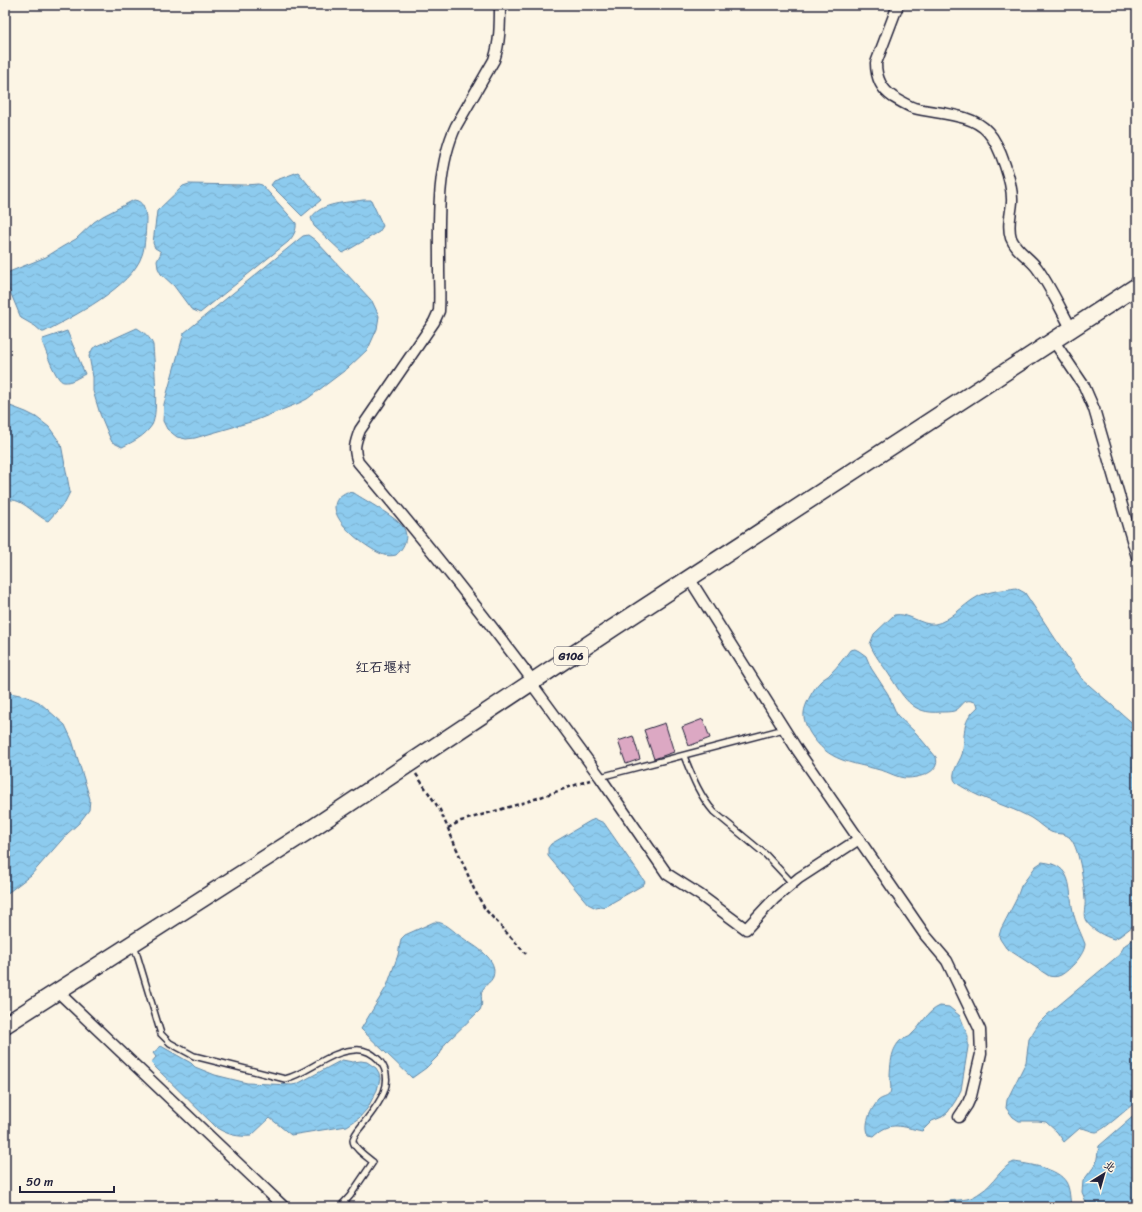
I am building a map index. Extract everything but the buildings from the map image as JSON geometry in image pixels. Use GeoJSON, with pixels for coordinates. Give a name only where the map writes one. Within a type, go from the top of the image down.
{"type":"FeatureCollection","features":[{"type":"Feature","properties":{"kind":"highway","name":"G106"},"geometry":{"type":"LineString","coordinates":[[5,1025],[305,834],[689,578],[1137,286]]}},
{"type":"Feature","properties":{"kind":"street"},"geometry":{"type":"LineString","coordinates":[[500,5],[500,25],[497,51],[494,60],[451,135],[443,164],[440,207],[439,311],[434,322],[360,430],[354,452],[358,462],[418,533],[475,605],[600,777],[667,874],[700,895],[746,929],[769,904],[792,883],[859,839]]}},
{"type":"Feature","properties":{"kind":"street"},"geometry":{"type":"LineString","coordinates":[[898,5],[876,63],[876,69],[882,87],[887,93],[913,107],[968,119],[976,122],[988,131],[995,142],[1010,181],[1012,202],[1009,224],[1014,245],[1036,267],[1071,328]]}},
{"type":"Feature","properties":{"kind":"street"},"geometry":{"type":"LineString","coordinates":[[1053,340],[1084,386],[1094,409],[1137,557]]}},
{"type":"Feature","properties":{"kind":"street"},"geometry":{"type":"LineString","coordinates":[[689,578],[784,729],[925,935],[947,961],[980,1030],[981,1054],[969,1101],[959,1117]]}},
{"type":"Feature","properties":{"kind":"street"},"geometry":{"type":"LineString","coordinates":[[57,991],[284,1207]]}},
{"type":"Feature","properties":{"kind":"lane"},"geometry":{"type":"LineString","coordinates":[[600,777],[784,729]]}},
{"type":"Feature","properties":{"kind":"lane"},"geometry":{"type":"LineString","coordinates":[[684,756],[696,785],[707,804],[714,812],[766,855],[792,883]]}},
{"type":"Feature","properties":{"kind":"lane"},"geometry":{"type":"LineString","coordinates":[[134,942],[161,1034],[170,1043],[194,1056],[285,1079],[294,1076],[331,1056],[353,1050],[366,1051],[374,1055],[380,1062],[387,1078],[386,1091],[369,1117],[355,1134],[353,1141],[356,1147],[373,1162],[350,1196],[340,1207]]}},
{"type":"Feature","properties":{"kind":"path"},"geometry":{"type":"LineString","coordinates":[[410,763],[440,810],[474,889],[485,909],[526,954]]}},
{"type":"Feature","properties":{"kind":"path"},"geometry":{"type":"LineString","coordinates":[[448,828],[461,821],[526,802],[600,777]]}},
{"type":"Feature","properties":{"kind":"water"},"geometry":{"type":"Polygon","coordinates":[[[298,172],[321,200],[302,216],[271,185],[274,181],[298,172]]]}},
{"type":"Feature","properties":{"kind":"water"},"geometry":{"type":"Polygon","coordinates":[[[189,184],[262,185],[296,223],[296,228],[292,238],[288,242],[200,313],[191,309],[174,286],[161,274],[157,261],[161,253],[155,248],[153,243],[157,211],[183,186],[189,184]]]}},
{"type":"Feature","properties":{"kind":"water"},"geometry":{"type":"Polygon","coordinates":[[[134,200],[140,202],[144,209],[146,218],[144,247],[136,267],[126,278],[100,300],[44,332],[21,318],[6,282],[9,272],[46,257],[76,239],[94,222],[103,216],[134,200]]]}},
{"type":"Feature","properties":{"kind":"water"},"geometry":{"type":"Polygon","coordinates":[[[371,200],[383,226],[379,232],[343,253],[314,226],[311,218],[321,209],[328,206],[371,200]]]}},
{"type":"Feature","properties":{"kind":"water"},"geometry":{"type":"Polygon","coordinates":[[[308,235],[315,240],[372,301],[379,316],[377,329],[368,349],[348,368],[307,399],[299,403],[254,421],[195,438],[186,439],[177,437],[167,429],[163,421],[164,404],[184,333],[303,236],[308,235]]]}},
{"type":"Feature","properties":{"kind":"water"},"geometry":{"type":"Polygon","coordinates":[[[137,328],[147,335],[153,345],[156,386],[154,419],[152,425],[146,432],[122,447],[112,442],[100,414],[93,391],[93,377],[89,356],[93,348],[137,328]]]}},
{"type":"Feature","properties":{"kind":"water"},"geometry":{"type":"Polygon","coordinates":[[[67,331],[85,374],[72,381],[64,382],[61,381],[54,371],[42,341],[43,339],[67,331]]]}},
{"type":"Feature","properties":{"kind":"water"},"geometry":{"type":"Polygon","coordinates":[[[5,404],[36,417],[49,427],[61,444],[70,492],[65,502],[48,521],[15,500],[5,502],[5,404]]]}},
{"type":"Feature","properties":{"kind":"water"},"geometry":{"type":"Polygon","coordinates":[[[347,492],[354,493],[380,509],[403,527],[406,539],[401,550],[396,555],[390,556],[376,551],[355,537],[345,527],[338,517],[335,508],[338,499],[347,492]]]}},
{"type":"Feature","properties":{"kind":"water"},"geometry":{"type":"Polygon","coordinates":[[[1016,588],[1025,593],[1082,679],[1137,727],[1137,923],[1114,939],[1095,930],[1085,919],[1084,886],[1081,868],[1077,851],[1069,837],[1048,831],[1034,820],[975,794],[955,781],[954,771],[963,750],[965,726],[969,717],[978,707],[977,703],[966,701],[954,711],[948,712],[931,712],[915,707],[898,689],[876,656],[870,644],[874,634],[894,615],[905,615],[930,624],[940,623],[981,595],[1016,588]]]}},
{"type":"Feature","properties":{"kind":"water"},"geometry":{"type":"Polygon","coordinates":[[[855,649],[866,656],[871,668],[888,694],[897,715],[916,733],[936,757],[937,762],[935,767],[928,774],[912,778],[903,778],[841,759],[824,750],[810,733],[806,723],[804,710],[810,696],[819,683],[839,665],[850,650],[855,649]]]}},
{"type":"Feature","properties":{"kind":"water"},"geometry":{"type":"Polygon","coordinates":[[[5,692],[25,696],[39,702],[65,725],[72,740],[90,799],[89,810],[79,823],[67,834],[31,875],[5,895],[5,692]]]}},
{"type":"Feature","properties":{"kind":"water"},"geometry":{"type":"Polygon","coordinates":[[[595,819],[604,823],[645,882],[643,885],[606,906],[596,908],[588,904],[548,856],[548,848],[551,844],[595,819]]]}},
{"type":"Feature","properties":{"kind":"water"},"geometry":{"type":"Polygon","coordinates":[[[1042,862],[1052,864],[1060,868],[1065,873],[1068,879],[1074,915],[1085,944],[1083,952],[1073,966],[1065,973],[1054,977],[1049,976],[1006,948],[999,936],[1021,886],[1036,866],[1042,862]]]}},
{"type":"Feature","properties":{"kind":"water"},"geometry":{"type":"Polygon","coordinates":[[[434,922],[439,922],[446,925],[479,949],[493,964],[494,970],[493,977],[482,991],[482,1005],[480,1010],[445,1044],[440,1054],[426,1068],[412,1078],[361,1029],[387,986],[398,955],[401,939],[405,935],[434,922]]]}},
{"type":"Feature","properties":{"kind":"water"},"geometry":{"type":"Polygon","coordinates":[[[1137,937],[1137,1101],[1110,1124],[1099,1131],[1094,1132],[1080,1128],[1064,1142],[1057,1132],[1046,1122],[1019,1121],[1013,1117],[1006,1108],[1007,1100],[1026,1062],[1029,1039],[1039,1023],[1119,955],[1125,945],[1137,937]]]}},
{"type":"Feature","properties":{"kind":"water"},"geometry":{"type":"Polygon","coordinates":[[[940,1006],[949,1007],[960,1016],[968,1036],[968,1047],[961,1090],[956,1100],[948,1112],[942,1117],[932,1121],[922,1131],[891,1126],[880,1131],[874,1136],[869,1135],[867,1131],[867,1122],[870,1113],[878,1101],[888,1096],[890,1093],[892,1055],[895,1048],[901,1040],[911,1035],[916,1030],[931,1012],[940,1006]]]}},
{"type":"Feature","properties":{"kind":"water"},"geometry":{"type":"Polygon","coordinates":[[[161,1046],[191,1063],[195,1067],[215,1075],[247,1083],[297,1084],[342,1060],[367,1062],[376,1068],[380,1079],[377,1090],[367,1109],[359,1118],[347,1126],[291,1135],[270,1118],[251,1136],[237,1136],[217,1128],[151,1063],[156,1057],[153,1053],[161,1046]]]}},
{"type":"Feature","properties":{"kind":"water"},"geometry":{"type":"Polygon","coordinates":[[[1137,1113],[1137,1207],[1088,1207],[1082,1192],[1083,1181],[1096,1164],[1099,1146],[1137,1113]]]}},
{"type":"Feature","properties":{"kind":"water"},"geometry":{"type":"Polygon","coordinates":[[[1014,1162],[1050,1170],[1062,1177],[1068,1187],[1071,1207],[937,1207],[947,1201],[971,1198],[990,1185],[1005,1167],[1014,1162]]]}},
{"type":"Feature","properties":{"kind":"district","name":"红石堰村"},"geometry":{"type":"Point","coordinates":[383,667]}}]}
